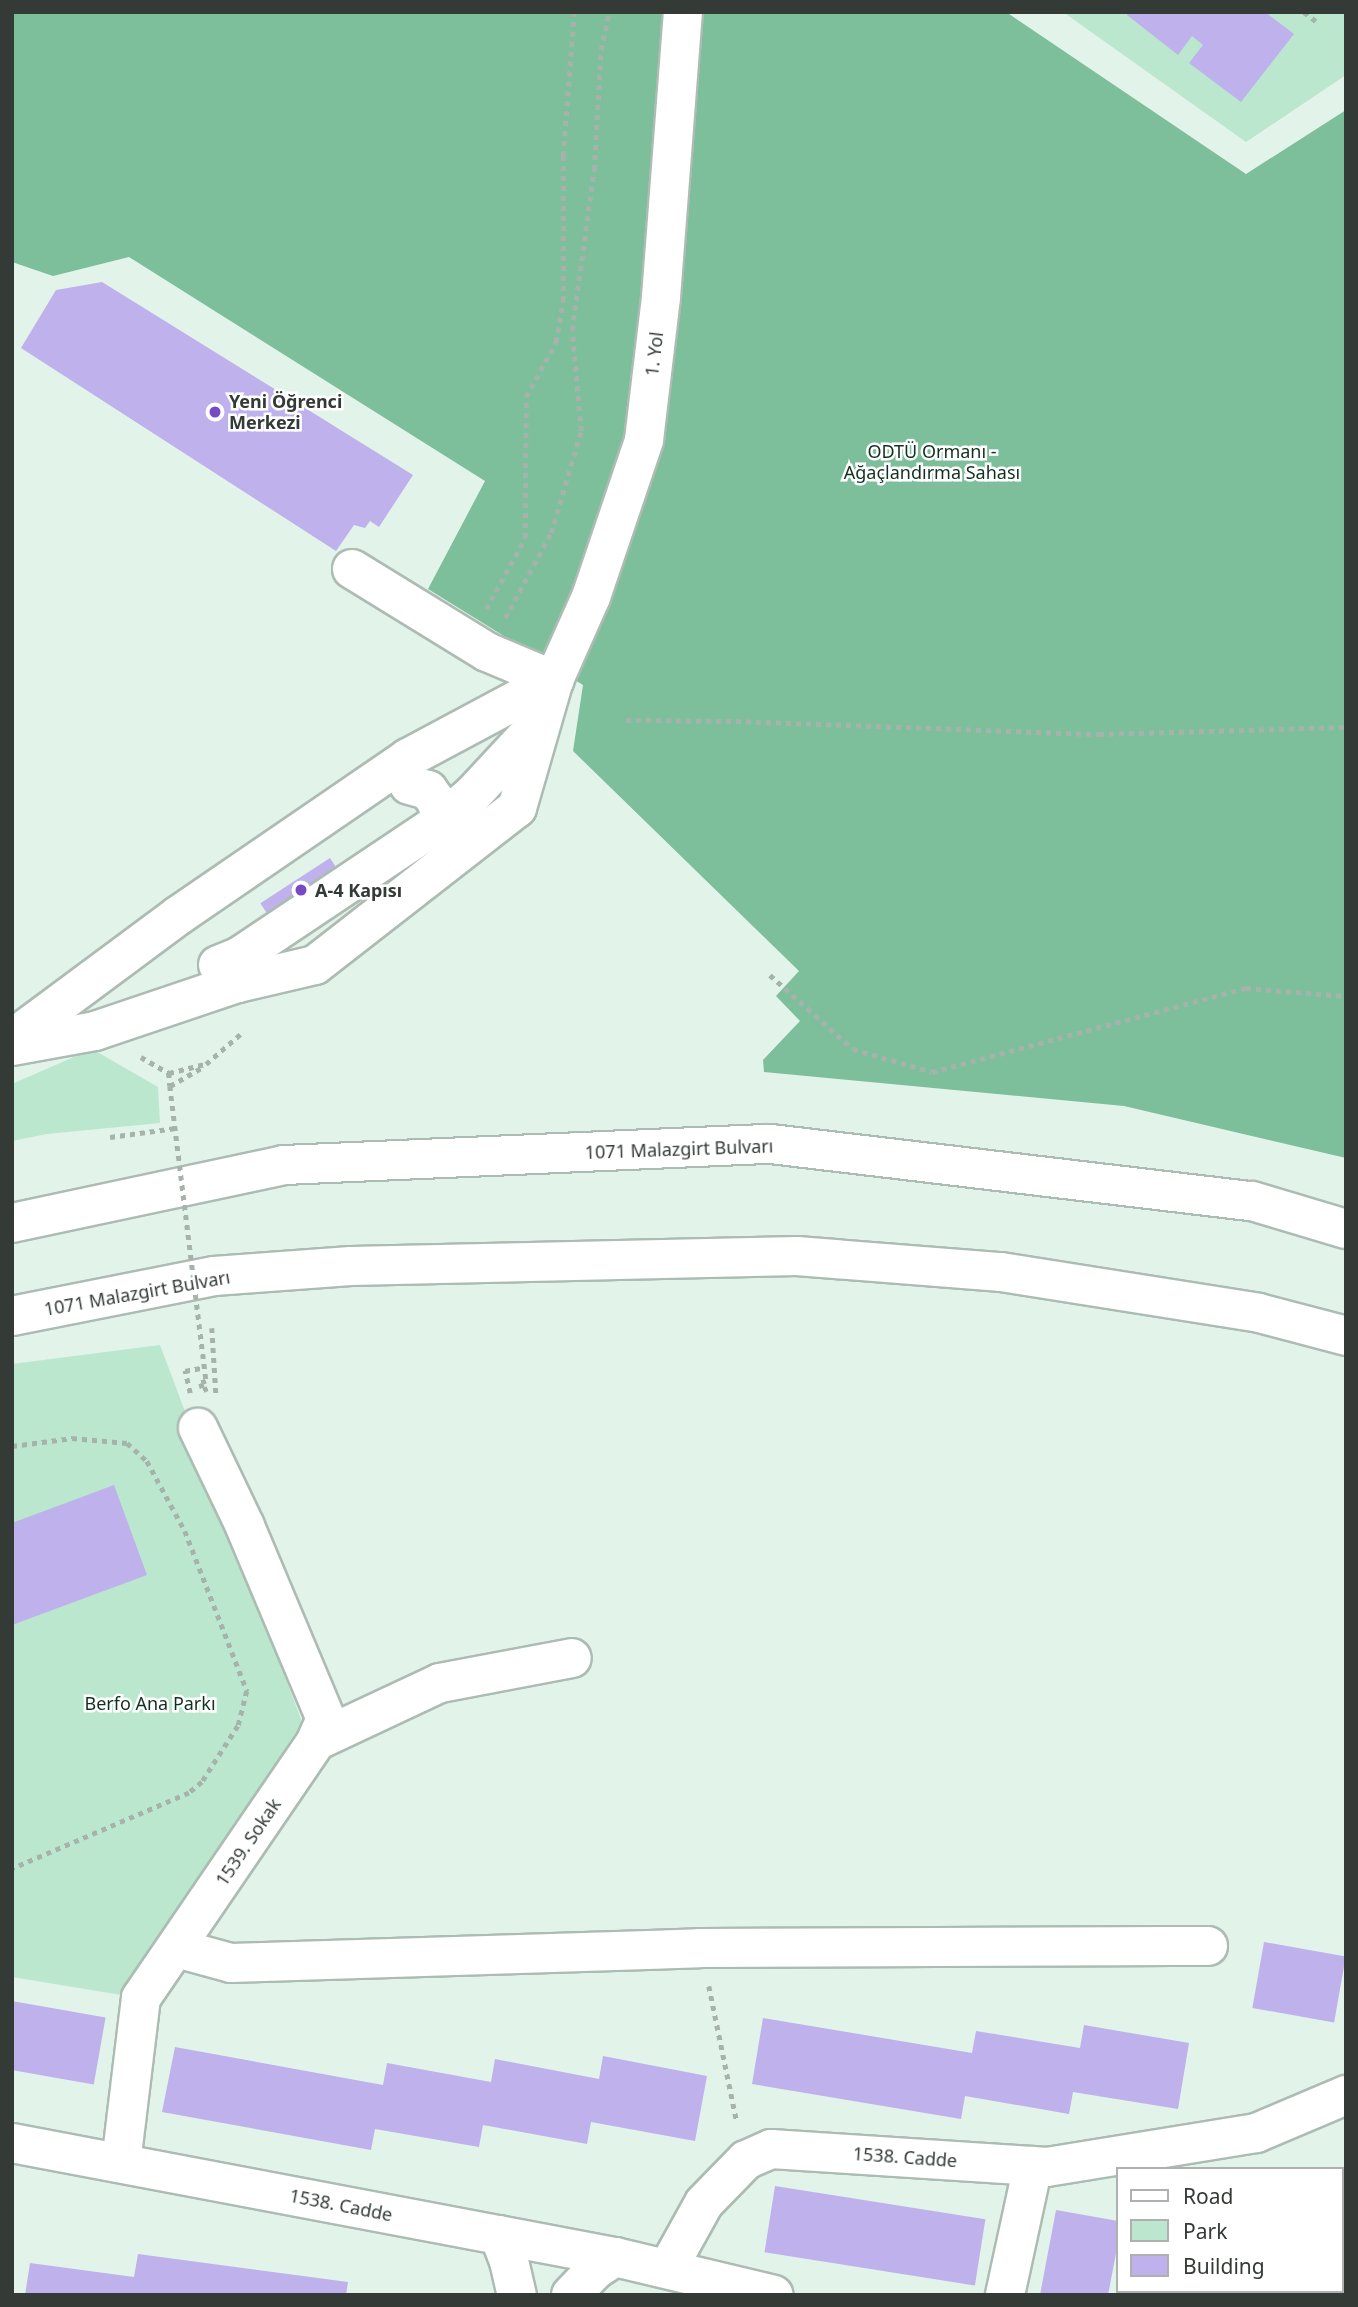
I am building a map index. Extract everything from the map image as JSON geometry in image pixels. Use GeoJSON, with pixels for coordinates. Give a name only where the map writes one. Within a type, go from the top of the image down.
{"type":"FeatureCollection","features":[{"type":"Feature","properties":{"kind":"street","name":"1. Yol"},"geometry":{"type":"LineString","coordinates":[[542,719],[554,680],[591,597],[644,440],[661,296],[683,12]]}},
{"type":"Feature","properties":{"kind":"street"},"geometry":{"type":"LineString","coordinates":[[352,569],[478,647],[554,680]]}},
{"type":"Feature","properties":{"kind":"street"},"geometry":{"type":"LineString","coordinates":[[179,915],[241,904],[554,680]]}},
{"type":"Feature","properties":{"kind":"street"},"geometry":{"type":"LineString","coordinates":[[12,1042],[179,915],[408,758],[554,680]]}},
{"type":"Feature","properties":{"kind":"street"},"geometry":{"type":"LineString","coordinates":[[12,1042],[239,970],[440,822],[490,777],[542,719]]}},
{"type":"Feature","properties":{"kind":"street"},"geometry":{"type":"LineString","coordinates":[[12,1042],[95,1031],[239,970],[357,906],[500,796],[542,719]]}},
{"type":"Feature","properties":{"kind":"street"},"geometry":{"type":"LineString","coordinates":[[409,785],[428,790],[439,804],[440,822]]}},
{"type":"Feature","properties":{"kind":"street","name":"1071 Malazgirt Bulvarı"},"geometry":{"type":"LineString","coordinates":[[12,1223],[284,1165],[771,1144],[1252,1201],[1346,1229]]}},
{"type":"Feature","properties":{"kind":"street","name":"1071 Malazgirt Bulvarı"},"geometry":{"type":"LineString","coordinates":[[12,1316],[214,1276],[399,1263],[797,1256],[1001,1272],[1259,1312],[1346,1336]]}},
{"type":"Feature","properties":{"kind":"street","name":"1539. Sokak"},"geometry":{"type":"LineString","coordinates":[[121,2163],[141,1997],[316,1741],[326,1719],[244,1526],[198,1428]]}},
{"type":"Feature","properties":{"kind":"street"},"geometry":{"type":"LineString","coordinates":[[316,1741],[440,1683],[572,1657]]}},
{"type":"Feature","properties":{"kind":"street"},"geometry":{"type":"LineString","coordinates":[[176,1948],[231,1963],[700,1948],[1208,1946]]}},
{"type":"Feature","properties":{"kind":"street","name":"1538. Cadde"},"geometry":{"type":"LineString","coordinates":[[668,2268],[704,2203],[746,2160],[771,2149],[1047,2167],[1256,2133],[1346,2095]]}},
{"type":"Feature","properties":{"kind":"street","name":"1538. Cadde"},"geometry":{"type":"LineString","coordinates":[[12,2143],[615,2257],[774,2295]]}},
{"type":"Feature","properties":{"kind":"street"},"geometry":{"type":"LineString","coordinates":[[1005,2295],[1033,2166]]}},
{"type":"Feature","properties":{"kind":"street"},"geometry":{"type":"LineString","coordinates":[[499,2235],[509,2261],[517,2295]]}},
{"type":"Feature","properties":{"kind":"street"},"geometry":{"type":"LineString","coordinates":[[571,2295],[595,2270],[615,2257]]}},
{"type":"Feature","properties":{"kind":"path"},"geometry":{"type":"LineString","coordinates":[[478,647],[525,538],[526,397],[556,342],[563,301],[563,156],[574,12]]}},
{"type":"Feature","properties":{"kind":"path"},"geometry":{"type":"LineString","coordinates":[[478,647],[551,533],[581,431],[572,330],[594,170],[601,50],[609,12]]}},
{"type":"Feature","properties":{"kind":"path"},"geometry":{"type":"LineString","coordinates":[[1304,12],[1316,21]]}},
{"type":"Feature","properties":{"kind":"path"},"geometry":{"type":"LineString","coordinates":[[626,720],[736,721],[1099,734],[1346,727]]}},
{"type":"Feature","properties":{"kind":"path"},"geometry":{"type":"LineString","coordinates":[[770,975],[853,1049],[932,1072],[1246,988],[1346,996]]}},
{"type":"Feature","properties":{"kind":"path"},"geometry":{"type":"LineString","coordinates":[[95,1031],[169,1073],[206,1065]]}},
{"type":"Feature","properties":{"kind":"path"},"geometry":{"type":"LineString","coordinates":[[170,1086],[206,1065],[244,1031]]}},
{"type":"Feature","properties":{"kind":"path"},"geometry":{"type":"LineString","coordinates":[[169,1073],[205,1367],[206,1381],[201,1383],[203,1390],[215,1387]]}},
{"type":"Feature","properties":{"kind":"path"},"geometry":{"type":"LineString","coordinates":[[110,1137],[176,1128]]}},
{"type":"Feature","properties":{"kind":"path"},"geometry":{"type":"LineString","coordinates":[[185,1371],[205,1367]]}},
{"type":"Feature","properties":{"kind":"path"},"geometry":{"type":"LineString","coordinates":[[12,1446],[72,1438],[127,1443],[147,1461],[185,1531],[247,1691],[238,1726],[202,1782],[188,1793],[12,1870]]}},
{"type":"Feature","properties":{"kind":"path"},"geometry":{"type":"LineString","coordinates":[[700,1948],[746,2160]]}},
{"type":"Feature","properties":{"kind":"green space","name":"ODTÜ Ormanı - Ağaçlandırma Sahası"},"geometry":{"type":"Polygon","coordinates":[[[12,12],[1006,12],[1246,174],[1346,110],[1346,1158],[1124,1106],[764,1072],[763,1060],[800,1021],[776,996],[799,971],[573,751],[583,685],[428,589],[485,481],[129,257],[53,276],[12,262],[12,12]]]}},
{"type":"Feature","properties":{"kind":"green space"},"geometry":{"type":"Polygon","coordinates":[[[1063,12],[1346,12],[1346,75],[1246,142],[1063,12]]]}},
{"type":"Feature","properties":{"kind":"green space"},"geometry":{"type":"Polygon","coordinates":[[[92,1049],[158,1087],[160,1123],[47,1134],[12,1141],[12,1084],[92,1049]]]}},
{"type":"Feature","properties":{"kind":"green space","name":"Berfo Ana Parkı"},"geometry":{"type":"Polygon","coordinates":[[[160,1345],[302,1722],[128,1996],[12,1977],[12,1364],[160,1345]]]}},
{"type":"Feature","properties":{"kind":"building"},"geometry":{"type":"Polygon","coordinates":[[[1129,12],[1265,12],[1294,34],[1241,102],[1189,63],[1203,45],[1192,36],[1178,55],[1127,15],[1129,12]]]}},
{"type":"Feature","properties":{"kind":"building","name":"Yeni Öğrenci Merkezi"},"geometry":{"type":"Polygon","coordinates":[[[102,282],[413,475],[379,527],[370,521],[365,528],[354,525],[336,551],[21,348],[56,290],[102,282]]]}},
{"type":"Feature","properties":{"kind":"building","name":"A-4 Kapısı"},"geometry":{"type":"Polygon","coordinates":[[[330,858],[341,875],[271,920],[260,903],[330,858]]]}},
{"type":"Feature","properties":{"kind":"building"},"geometry":{"type":"Polygon","coordinates":[[[114,1485],[147,1575],[12,1625],[12,1523],[114,1485]]]}},
{"type":"Feature","properties":{"kind":"building"},"geometry":{"type":"Polygon","coordinates":[[[1264,1942],[1346,1956],[1334,2022],[1252,2008],[1264,1942]]]}},
{"type":"Feature","properties":{"kind":"building"},"geometry":{"type":"Polygon","coordinates":[[[12,2001],[106,2017],[94,2084],[12,2070],[12,2001]]]}},
{"type":"Feature","properties":{"kind":"building"},"geometry":{"type":"Polygon","coordinates":[[[763,2018],[972,2053],[976,2031],[1080,2048],[1084,2025],[1189,2043],[1178,2109],[1073,2092],[1069,2114],[965,2096],[961,2119],[752,2084],[763,2018]]]}},
{"type":"Feature","properties":{"kind":"building"},"geometry":{"type":"Polygon","coordinates":[[[175,2047],[383,2085],[387,2063],[491,2082],[495,2059],[599,2079],[603,2056],[707,2076],[695,2141],[591,2122],[587,2144],[483,2125],[479,2147],[375,2129],[371,2150],[162,2112],[175,2047]]]}},
{"type":"Feature","properties":{"kind":"building"},"geometry":{"type":"Polygon","coordinates":[[[775,2186],[985,2219],[975,2285],[765,2252],[775,2186]]]}},
{"type":"Feature","properties":{"kind":"building"},"geometry":{"type":"Polygon","coordinates":[[[1056,2210],[1116,2221],[1116,2253],[1108,2295],[1040,2295],[1056,2210]]]}},
{"type":"Feature","properties":{"kind":"building"},"geometry":{"type":"Polygon","coordinates":[[[138,2254],[348,2282],[346,2295],[25,2295],[30,2263],[134,2277],[138,2254]]]}},
{"type":"Feature","properties":{"kind":"place","name":"Yeni Öğrenci Merkezi"},"geometry":{"type":"Point","coordinates":[215,412]}},
{"type":"Feature","properties":{"kind":"place","name":"A-4 Kapısı"},"geometry":{"type":"Point","coordinates":[301,890]}}]}
